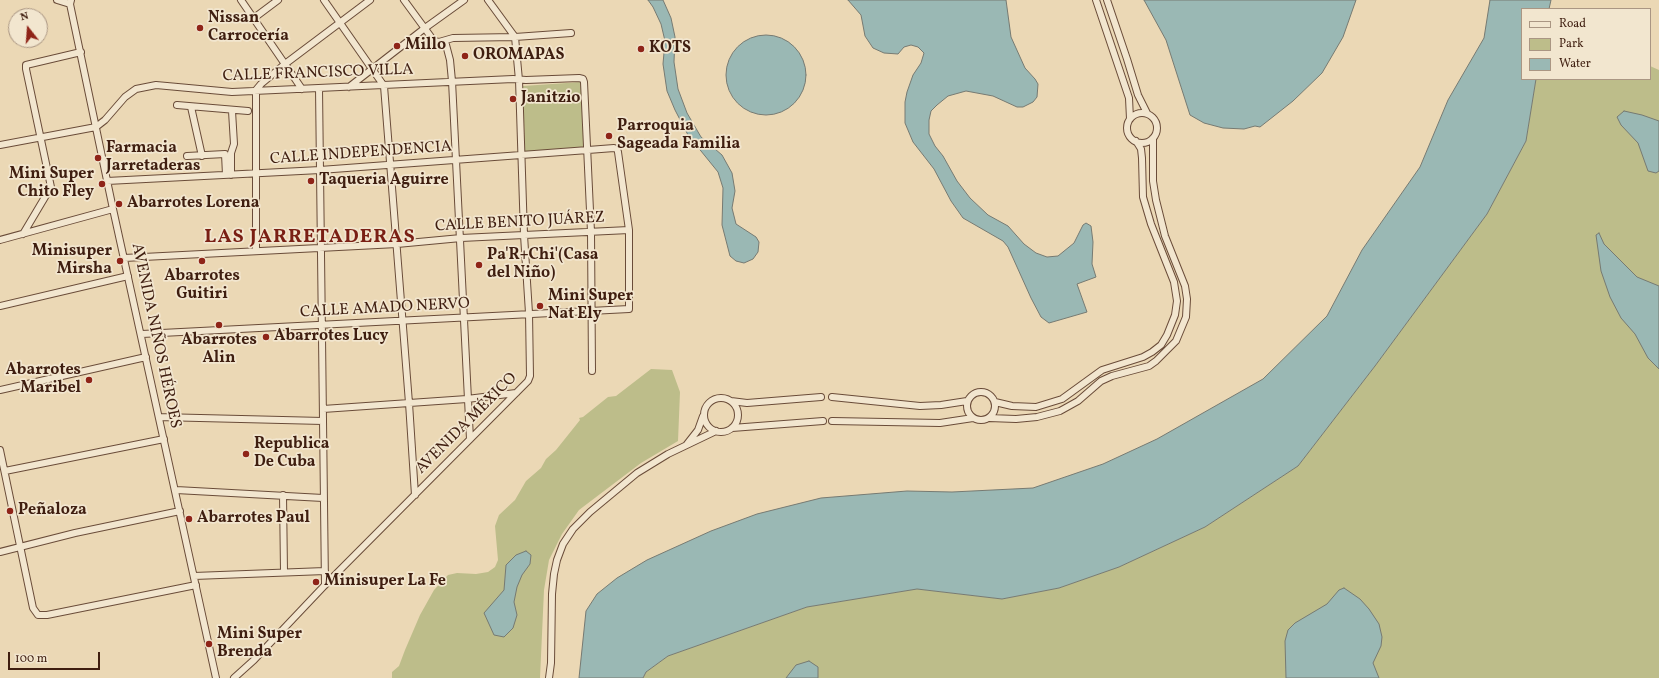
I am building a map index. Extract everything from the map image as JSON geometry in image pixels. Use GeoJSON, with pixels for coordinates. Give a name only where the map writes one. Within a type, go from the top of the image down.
{"type":"FeatureCollection","features":[{"type":"Feature","properties":{"kind":"street"},"geometry":{"type":"LineString","coordinates":[[57,0],[70,2]]}},
{"type":"Feature","properties":{"kind":"street"},"geometry":{"type":"LineString","coordinates":[[241,0],[302,89]]}},
{"type":"Feature","properties":{"kind":"street"},"geometry":{"type":"LineString","coordinates":[[254,18],[278,0]]}},
{"type":"Feature","properties":{"kind":"street"},"geometry":{"type":"LineString","coordinates":[[324,0],[384,86],[415,494]]}},
{"type":"Feature","properties":{"kind":"street"},"geometry":{"type":"LineString","coordinates":[[256,251],[256,90],[261,84],[286,64],[370,0]]}},
{"type":"Feature","properties":{"kind":"street"},"geometry":{"type":"LineString","coordinates":[[404,0],[434,40],[439,42],[453,38],[515,37],[571,32]]}},
{"type":"Feature","properties":{"kind":"street"},"geometry":{"type":"LineString","coordinates":[[349,87],[464,0]]}},
{"type":"Feature","properties":{"kind":"street","name":"AVENIDA MÉXICO"},"geometry":{"type":"LineString","coordinates":[[234,678],[254,660],[325,585],[516,394],[528,381],[530,376],[529,313],[521,156],[520,80],[515,37],[488,0]]}},
{"type":"Feature","properties":{"kind":"street"},"geometry":{"type":"LineString","coordinates":[[995,402],[1012,406],[1036,407],[1062,399],[1102,370],[1143,357],[1152,352],[1161,344],[1167,335],[1175,315],[1177,301],[1174,282],[1143,197],[1141,149],[1129,134],[1128,130],[1130,119],[1129,98],[1096,0]]}},
{"type":"Feature","properties":{"kind":"street"},"geometry":{"type":"LineString","coordinates":[[832,421],[940,423],[973,418],[981,420],[989,418],[1016,419],[1037,417],[1060,411],[1078,401],[1101,381],[1112,376],[1149,366],[1176,341],[1186,317],[1187,299],[1185,286],[1166,236],[1156,200],[1153,181],[1153,138],[1157,129],[1157,124],[1152,116],[1147,113],[1138,95],[1107,0]]}},
{"type":"Feature","properties":{"kind":"street","name":"AVENIDA NIÑOS HÉROES"},"geometry":{"type":"LineString","coordinates":[[70,2],[113,209],[142,334],[216,678]]}},
{"type":"Feature","properties":{"kind":"street"},"geometry":{"type":"LineString","coordinates":[[445,41],[450,60],[452,82],[470,439]]}},
{"type":"Feature","properties":{"kind":"street"},"geometry":{"type":"LineString","coordinates":[[23,234],[51,187],[26,65],[81,52]]}},
{"type":"Feature","properties":{"kind":"street","name":"CALLE FRANCISCO VILLA"},"geometry":{"type":"LineString","coordinates":[[96,126],[105,120],[125,97],[136,89],[156,85],[232,92],[579,78],[583,79],[584,82],[588,150]]}},
{"type":"Feature","properties":{"kind":"street"},"geometry":{"type":"LineString","coordinates":[[319,88],[325,585]]}},
{"type":"Feature","properties":{"kind":"street"},"geometry":{"type":"LineString","coordinates":[[176,105],[232,111],[248,111]]}},
{"type":"Feature","properties":{"kind":"street"},"geometry":{"type":"LineString","coordinates":[[191,106],[202,156]]}},
{"type":"Feature","properties":{"kind":"street"},"geometry":{"type":"LineString","coordinates":[[228,175],[231,153],[234,144],[232,111]]}},
{"type":"Feature","properties":{"kind":"street"},"geometry":{"type":"LineString","coordinates":[[1130,119],[1137,114],[1147,113]]}},
{"type":"Feature","properties":{"kind":"street"},"geometry":{"type":"LineString","coordinates":[[0,145],[96,126]]}},
{"type":"Feature","properties":{"kind":"street"},"geometry":{"type":"LineString","coordinates":[[1136,141],[1145,142],[1153,138]]}},
{"type":"Feature","properties":{"kind":"street","name":"CALLE INDEPENDENCIA"},"geometry":{"type":"LineString","coordinates":[[107,181],[390,166],[617,149],[629,230]]}},
{"type":"Feature","properties":{"kind":"street"},"geometry":{"type":"LineString","coordinates":[[588,150],[591,232],[592,370]]}},
{"type":"Feature","properties":{"kind":"street"},"geometry":{"type":"LineString","coordinates":[[187,156],[225,154],[228,175]]}},
{"type":"Feature","properties":{"kind":"street"},"geometry":{"type":"LineString","coordinates":[[0,240],[113,209]]}},
{"type":"Feature","properties":{"kind":"street","name":"CALLE BENITO JUÁREZ"},"geometry":{"type":"LineString","coordinates":[[124,258],[397,244],[461,238],[629,230]]}},
{"type":"Feature","properties":{"kind":"street","name":"CALLE AMADO NERVO"},"geometry":{"type":"LineString","coordinates":[[142,334],[402,322],[529,313],[591,312],[629,309],[629,230]]}},
{"type":"Feature","properties":{"kind":"street"},"geometry":{"type":"LineString","coordinates":[[0,306],[128,276]]}},
{"type":"Feature","properties":{"kind":"street"},"geometry":{"type":"LineString","coordinates":[[0,390],[146,357]]}},
{"type":"Feature","properties":{"kind":"street"},"geometry":{"type":"LineString","coordinates":[[973,418],[967,410],[967,401],[973,394],[982,391],[990,394],[995,402],[994,411],[989,418]]}},
{"type":"Feature","properties":{"kind":"street"},"geometry":{"type":"LineString","coordinates":[[323,409],[409,404],[516,394]]}},
{"type":"Feature","properties":{"kind":"street"},"geometry":{"type":"LineString","coordinates":[[687,444],[698,430],[706,405],[710,401],[720,397],[731,401],[747,403],[821,397]]}},
{"type":"Feature","properties":{"kind":"street"},"geometry":{"type":"LineString","coordinates":[[832,397],[920,406],[941,405],[967,401]]}},
{"type":"Feature","properties":{"kind":"street"},"geometry":{"type":"LineString","coordinates":[[731,401],[737,409],[738,414],[732,428]]}},
{"type":"Feature","properties":{"kind":"street"},"geometry":{"type":"LineString","coordinates":[[703,416],[707,426],[716,431]]}},
{"type":"Feature","properties":{"kind":"street"},"geometry":{"type":"LineString","coordinates":[[159,417],[322,421]]}},
{"type":"Feature","properties":{"kind":"street"},"geometry":{"type":"LineString","coordinates":[[548,678],[551,663],[552,594],[557,560],[563,544],[573,529],[590,512],[637,473],[687,444],[704,438],[716,431],[732,428],[822,421]]}},
{"type":"Feature","properties":{"kind":"street"},"geometry":{"type":"LineString","coordinates":[[5,471],[164,439]]}},
{"type":"Feature","properties":{"kind":"street"},"geometry":{"type":"LineString","coordinates":[[0,450],[33,608],[38,615],[47,615],[196,585]]}},
{"type":"Feature","properties":{"kind":"street"},"geometry":{"type":"LineString","coordinates":[[176,490],[323,498]]}},
{"type":"Feature","properties":{"kind":"street"},"geometry":{"type":"LineString","coordinates":[[283,495],[284,572]]}},
{"type":"Feature","properties":{"kind":"street"},"geometry":{"type":"LineString","coordinates":[[0,552],[75,533],[180,511]]}},
{"type":"Feature","properties":{"kind":"street"},"geometry":{"type":"LineString","coordinates":[[194,576],[325,571]]}},
{"type":"Feature","properties":{"kind":"green space"},"geometry":{"type":"Polygon","coordinates":[[[1651,66],[1659,70],[1659,678],[643,678],[646,672],[668,656],[807,607],[917,589],[1002,599],[1059,588],[1119,567],[1205,527],[1298,466],[1375,366],[1487,214],[1526,141],[1536,80],[1651,80],[1651,66]]]}},
{"type":"Feature","properties":{"kind":"green space"},"geometry":{"type":"Polygon","coordinates":[[[581,82],[584,147],[525,152],[523,86],[581,82]]]}},
{"type":"Feature","properties":{"kind":"green space"},"geometry":{"type":"Polygon","coordinates":[[[651,369],[672,370],[680,392],[678,441],[641,463],[579,510],[562,534],[549,560],[544,590],[540,678],[392,678],[392,672],[399,666],[420,615],[434,590],[448,575],[457,573],[476,574],[488,572],[495,567],[498,560],[495,526],[499,515],[515,500],[526,481],[541,468],[546,459],[556,450],[580,420],[579,418],[583,417],[608,397],[616,396],[651,369]]]}},
{"type":"Feature","properties":{"kind":"water"},"geometry":{"type":"Polygon","coordinates":[[[648,0],[663,0],[671,18],[675,37],[674,62],[678,89],[687,113],[701,137],[722,155],[732,173],[735,191],[732,208],[736,224],[756,237],[759,242],[758,252],[753,259],[744,263],[736,261],[730,256],[722,225],[723,188],[718,172],[688,135],[667,91],[663,64],[665,41],[661,24],[648,0]]]}},
{"type":"Feature","properties":{"kind":"water"},"geometry":{"type":"Polygon","coordinates":[[[848,0],[1006,0],[1011,37],[1025,68],[1038,84],[1037,97],[1033,102],[1023,107],[1017,107],[993,96],[966,91],[948,96],[931,111],[929,120],[929,134],[957,181],[970,198],[988,215],[1008,226],[1024,244],[1036,253],[1047,257],[1058,256],[1074,243],[1083,225],[1086,223],[1091,226],[1093,242],[1092,264],[1096,277],[1077,284],[1087,312],[1049,323],[1041,317],[1008,247],[1003,241],[963,218],[951,201],[934,169],[913,142],[905,123],[905,102],[907,92],[913,75],[921,63],[924,53],[918,47],[911,45],[904,47],[898,54],[884,53],[873,48],[865,36],[861,15],[848,0]]]}},
{"type":"Feature","properties":{"kind":"water"},"geometry":{"type":"Polygon","coordinates":[[[1144,0],[1356,0],[1343,37],[1322,73],[1293,101],[1260,127],[1255,126],[1244,129],[1223,128],[1204,123],[1190,115],[1166,40],[1144,0]]]}},
{"type":"Feature","properties":{"kind":"water"},"geometry":{"type":"Polygon","coordinates":[[[1490,0],[1551,0],[1549,8],[1521,8],[1521,80],[1536,80],[1526,141],[1487,214],[1375,366],[1298,466],[1205,527],[1119,567],[1059,588],[1002,599],[917,589],[807,607],[668,656],[646,672],[643,678],[579,678],[586,611],[597,594],[617,578],[647,560],[711,531],[757,514],[821,498],[907,491],[952,492],[1033,488],[1103,464],[1157,439],[1263,379],[1327,316],[1362,250],[1420,167],[1448,100],[1484,38],[1490,0]]]}},
{"type":"Feature","properties":{"kind":"water"},"geometry":{"type":"Polygon","coordinates":[[[766,35],[781,38],[794,47],[803,60],[806,75],[803,90],[794,103],[781,112],[766,115],[751,112],[738,103],[729,90],[726,75],[729,60],[738,47],[751,38],[766,35]]]}},
{"type":"Feature","properties":{"kind":"water"},"geometry":{"type":"Polygon","coordinates":[[[1624,111],[1659,121],[1659,171],[1656,173],[1648,171],[1638,143],[1621,125],[1617,117],[1624,111]]]}},
{"type":"Feature","properties":{"kind":"water"},"geometry":{"type":"Polygon","coordinates":[[[1599,233],[1604,244],[1637,277],[1659,286],[1659,369],[1648,358],[1635,334],[1621,318],[1610,297],[1601,271],[1596,235],[1599,233]]]}},
{"type":"Feature","properties":{"kind":"water"},"geometry":{"type":"Polygon","coordinates":[[[526,551],[531,555],[530,564],[522,575],[517,587],[514,602],[517,615],[513,628],[504,637],[494,635],[484,613],[504,590],[506,565],[516,555],[526,551]]]}},
{"type":"Feature","properties":{"kind":"water"},"geometry":{"type":"Polygon","coordinates":[[[1344,588],[1360,599],[1379,624],[1382,637],[1381,646],[1373,663],[1379,678],[1286,678],[1285,641],[1288,630],[1295,623],[1327,604],[1339,590],[1344,588]]]}},
{"type":"Feature","properties":{"kind":"water"},"geometry":{"type":"Polygon","coordinates":[[[809,661],[818,667],[818,678],[786,678],[796,665],[809,661]]]}},
{"type":"Feature","properties":{"kind":"place","name":"Nissan Carrocería"},"geometry":{"type":"Point","coordinates":[200,28]}},
{"type":"Feature","properties":{"kind":"place","name":"Millo"},"geometry":{"type":"Point","coordinates":[397,46]}},
{"type":"Feature","properties":{"kind":"place","name":"KOTS"},"geometry":{"type":"Point","coordinates":[641,49]}},
{"type":"Feature","properties":{"kind":"place","name":"OROMAPAS"},"geometry":{"type":"Point","coordinates":[465,56]}},
{"type":"Feature","properties":{"kind":"place","name":"Janitzio"},"geometry":{"type":"Point","coordinates":[513,99]}},
{"type":"Feature","properties":{"kind":"place","name":"Parroquia Sageada Familia"},"geometry":{"type":"Point","coordinates":[609,136]}},
{"type":"Feature","properties":{"kind":"place","name":"Farmacia Jarretaderas"},"geometry":{"type":"Point","coordinates":[98,158]}},
{"type":"Feature","properties":{"kind":"place","name":"Taqueria Aguirre"},"geometry":{"type":"Point","coordinates":[311,181]}},
{"type":"Feature","properties":{"kind":"place","name":"Mini Super Chito Fley"},"geometry":{"type":"Point","coordinates":[102,184]}},
{"type":"Feature","properties":{"kind":"place","name":"Abarrotes Lorena"},"geometry":{"type":"Point","coordinates":[119,204]}},
{"type":"Feature","properties":{"kind":"place","name":"Minisuper Mirsha"},"geometry":{"type":"Point","coordinates":[120,261]}},
{"type":"Feature","properties":{"kind":"place","name":"Abarrotes Guitiri"},"geometry":{"type":"Point","coordinates":[202,261]}},
{"type":"Feature","properties":{"kind":"place","name":"Pa'R+Chi'(Casa del Niño)"},"geometry":{"type":"Point","coordinates":[479,265]}},
{"type":"Feature","properties":{"kind":"place","name":"Mini Super Nat Ely"},"geometry":{"type":"Point","coordinates":[540,306]}},
{"type":"Feature","properties":{"kind":"place","name":"Abarrotes Alin"},"geometry":{"type":"Point","coordinates":[219,325]}},
{"type":"Feature","properties":{"kind":"place","name":"Abarrotes Lucy"},"geometry":{"type":"Point","coordinates":[266,337]}},
{"type":"Feature","properties":{"kind":"place","name":"Abarrotes Maribel"},"geometry":{"type":"Point","coordinates":[89,380]}},
{"type":"Feature","properties":{"kind":"place","name":"Republica De Cuba"},"geometry":{"type":"Point","coordinates":[246,454]}},
{"type":"Feature","properties":{"kind":"place","name":"Peñaloza"},"geometry":{"type":"Point","coordinates":[10,511]}},
{"type":"Feature","properties":{"kind":"place","name":"Abarrotes Paul"},"geometry":{"type":"Point","coordinates":[189,519]}},
{"type":"Feature","properties":{"kind":"place","name":"Minisuper La Fe"},"geometry":{"type":"Point","coordinates":[316,582]}},
{"type":"Feature","properties":{"kind":"place","name":"Mini Super Brenda"},"geometry":{"type":"Point","coordinates":[209,644]}},
{"type":"Feature","properties":{"kind":"district","name":"LAS JARRETADERAS"},"geometry":{"type":"Point","coordinates":[310,238]}}]}
